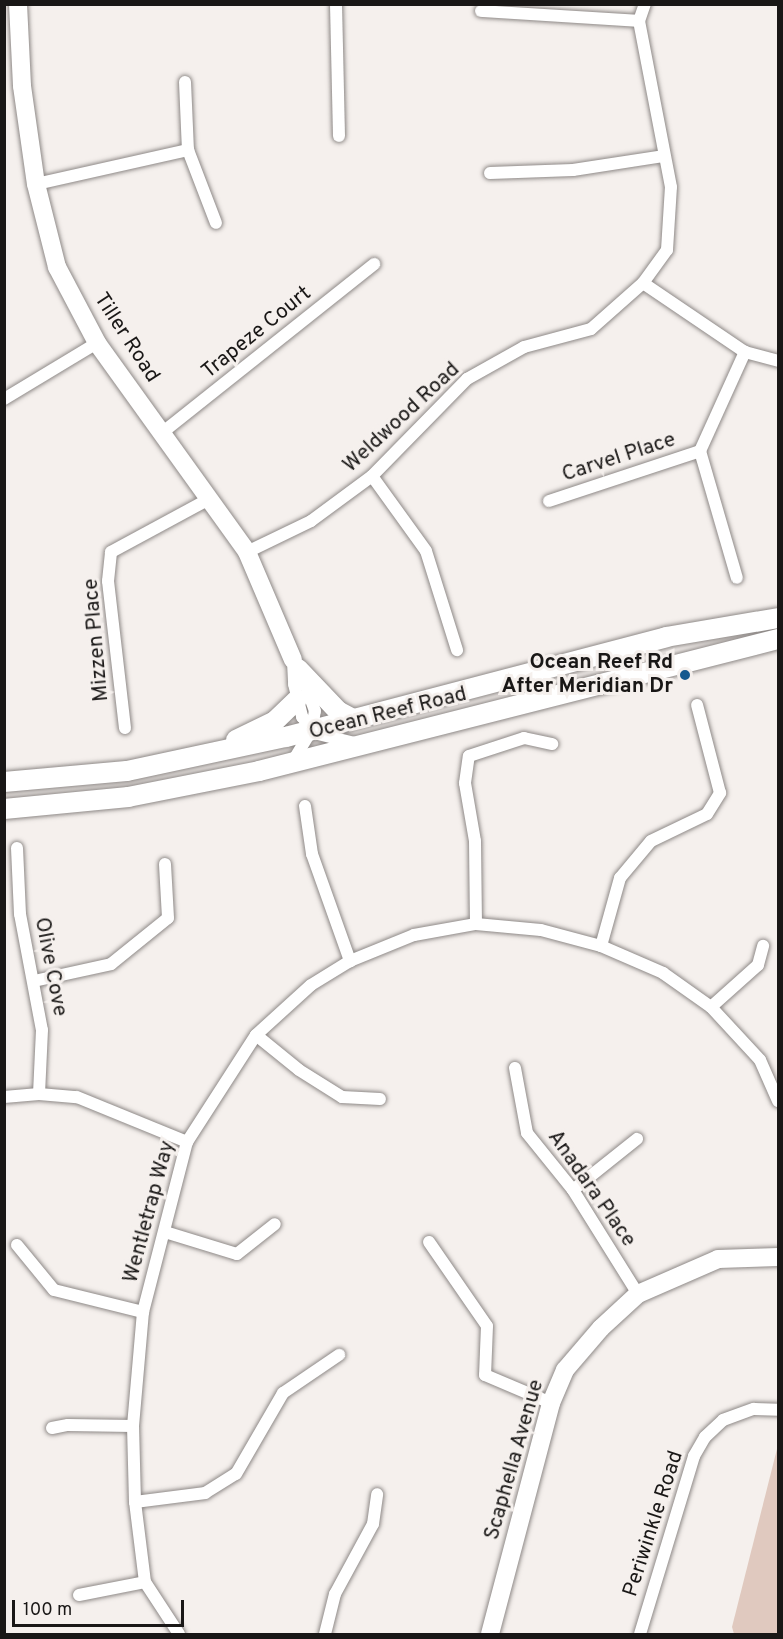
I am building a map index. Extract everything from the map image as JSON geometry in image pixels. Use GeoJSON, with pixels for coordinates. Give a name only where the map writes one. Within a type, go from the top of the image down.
{"type":"FeatureCollection","features":[{"type":"Feature","properties":{"kind":"main road","name":"Ocean Reef Road"},"geometry":{"type":"LineString","coordinates":[[4,782],[127,771],[209,754],[687,632],[778,618]]}},
{"type":"Feature","properties":{"kind":"main road","name":"Ocean Reef Road"},"geometry":{"type":"LineString","coordinates":[[4,809],[128,797],[292,762],[778,639]]}},
{"type":"Feature","properties":{"kind":"main road"},"geometry":{"type":"LineString","coordinates":[[295,665],[338,711],[351,718]]}},
{"type":"Feature","properties":{"kind":"main road"},"geometry":{"type":"LineString","coordinates":[[209,754],[275,721],[297,700]]}},
{"type":"Feature","properties":{"kind":"street"},"geometry":{"type":"LineString","coordinates":[[4,6],[17,4]]}},
{"type":"Feature","properties":{"kind":"street","name":"Tiller Road"},"geometry":{"type":"LineString","coordinates":[[17,4],[22,86],[36,184],[57,267],[97,343],[247,552],[315,711],[312,729]]}},
{"type":"Feature","properties":{"kind":"street"},"geometry":{"type":"LineString","coordinates":[[336,4],[339,136]]}},
{"type":"Feature","properties":{"kind":"street","name":"Weldwood Road"},"geometry":{"type":"LineString","coordinates":[[247,552],[311,521],[372,476],[467,379],[524,347],[591,329],[643,283],[667,250],[671,187],[663,156],[639,21],[645,4]]}},
{"type":"Feature","properties":{"kind":"street"},"geometry":{"type":"LineString","coordinates":[[481,11],[639,21]]}},
{"type":"Feature","properties":{"kind":"street"},"geometry":{"type":"LineString","coordinates":[[185,82],[188,150],[216,223]]}},
{"type":"Feature","properties":{"kind":"street"},"geometry":{"type":"LineString","coordinates":[[36,184],[188,150]]}},
{"type":"Feature","properties":{"kind":"street"},"geometry":{"type":"LineString","coordinates":[[490,173],[573,170],[663,156]]}},
{"type":"Feature","properties":{"kind":"street","name":"Trapeze Court"},"geometry":{"type":"LineString","coordinates":[[163,432],[374,264]]}},
{"type":"Feature","properties":{"kind":"street"},"geometry":{"type":"LineString","coordinates":[[643,283],[745,352],[778,361]]}},
{"type":"Feature","properties":{"kind":"street"},"geometry":{"type":"LineString","coordinates":[[4,399],[97,343]]}},
{"type":"Feature","properties":{"kind":"street","name":"Carvel Place"},"geometry":{"type":"LineString","coordinates":[[549,501],[700,451],[745,352]]}},
{"type":"Feature","properties":{"kind":"street"},"geometry":{"type":"LineString","coordinates":[[700,451],[737,578]]}},
{"type":"Feature","properties":{"kind":"street"},"geometry":{"type":"LineString","coordinates":[[372,476],[426,551],[457,650]]}},
{"type":"Feature","properties":{"kind":"street","name":"Mizzen Place"},"geometry":{"type":"LineString","coordinates":[[125,728],[108,581],[111,552],[209,499]]}},
{"type":"Feature","properties":{"kind":"street","name":"Tiller Road"},"geometry":{"type":"LineString","coordinates":[[295,665],[297,700],[302,717],[312,729]]}},
{"type":"Feature","properties":{"kind":"street"},"geometry":{"type":"LineString","coordinates":[[601,946],[620,878],[651,841],[707,814],[720,793],[697,705]]}},
{"type":"Feature","properties":{"kind":"street"},"geometry":{"type":"LineString","coordinates":[[292,762],[312,729],[318,734],[365,745]]}},
{"type":"Feature","properties":{"kind":"street"},"geometry":{"type":"LineString","coordinates":[[476,924],[475,841],[465,783],[469,756],[524,738],[552,744]]}},
{"type":"Feature","properties":{"kind":"street"},"geometry":{"type":"LineString","coordinates":[[305,806],[312,854],[350,961]]}},
{"type":"Feature","properties":{"kind":"street","name":"Olive Cove"},"geometry":{"type":"LineString","coordinates":[[17,848],[20,914],[42,1030],[39,1094]]}},
{"type":"Feature","properties":{"kind":"street"},"geometry":{"type":"LineString","coordinates":[[34,981],[111,964],[168,918],[165,864]]}},
{"type":"Feature","properties":{"kind":"street","name":"Wentletrap Way"},"geometry":{"type":"LineString","coordinates":[[179,1635],[145,1582],[135,1502],[133,1426],[143,1312],[187,1142],[256,1035],[311,985],[350,961],[414,934],[476,924],[541,930],[601,946],[663,973],[711,1007],[760,1060],[778,1101]]}},
{"type":"Feature","properties":{"kind":"street"},"geometry":{"type":"LineString","coordinates":[[711,1007],[758,965],[763,946]]}},
{"type":"Feature","properties":{"kind":"street"},"geometry":{"type":"LineString","coordinates":[[256,1035],[299,1070],[342,1097],[380,1099]]}},
{"type":"Feature","properties":{"kind":"street","name":"Anadara Place"},"geometry":{"type":"LineString","coordinates":[[515,1068],[527,1133],[573,1190],[638,1294]]}},
{"type":"Feature","properties":{"kind":"street"},"geometry":{"type":"LineString","coordinates":[[4,1097],[39,1094],[77,1097],[187,1142]]}},
{"type":"Feature","properties":{"kind":"street"},"geometry":{"type":"LineString","coordinates":[[573,1190],[637,1140]]}},
{"type":"Feature","properties":{"kind":"street"},"geometry":{"type":"LineString","coordinates":[[165,1232],[237,1254],[275,1224]]}},
{"type":"Feature","properties":{"kind":"street"},"geometry":{"type":"LineString","coordinates":[[429,1242],[487,1326],[485,1375],[551,1404]]}},
{"type":"Feature","properties":{"kind":"street"},"geometry":{"type":"LineString","coordinates":[[17,1245],[54,1290],[143,1312]]}},
{"type":"Feature","properties":{"kind":"street","name":"Scaphella Avenue"},"geometry":{"type":"LineString","coordinates":[[490,1635],[551,1404],[565,1370],[601,1328],[638,1294],[718,1259],[778,1257]]}},
{"type":"Feature","properties":{"kind":"street"},"geometry":{"type":"LineString","coordinates":[[135,1502],[205,1493],[236,1474],[283,1393],[339,1355]]}},
{"type":"Feature","properties":{"kind":"street","name":"Periwinkle Road"},"geometry":{"type":"LineString","coordinates":[[640,1635],[694,1456],[705,1437],[723,1419],[754,1409],[778,1410]]}},
{"type":"Feature","properties":{"kind":"street"},"geometry":{"type":"LineString","coordinates":[[52,1428],[68,1425],[133,1426]]}},
{"type":"Feature","properties":{"kind":"street"},"geometry":{"type":"LineString","coordinates":[[325,1635],[335,1594],[373,1524],[377,1494]]}},
{"type":"Feature","properties":{"kind":"street"},"geometry":{"type":"LineString","coordinates":[[79,1595],[145,1582]]}},
{"type":"Feature","properties":{"kind":"shaded area"},"geometry":{"type":"Polygon","coordinates":[[[778,1445],[778,1634],[734,1634],[732,1627],[778,1445]]]}},
{"type":"Feature","properties":{"kind":"place","name":"Ocean Reef Rd After Meridian Dr"},"geometry":{"type":"Point","coordinates":[685,675]}}]}
